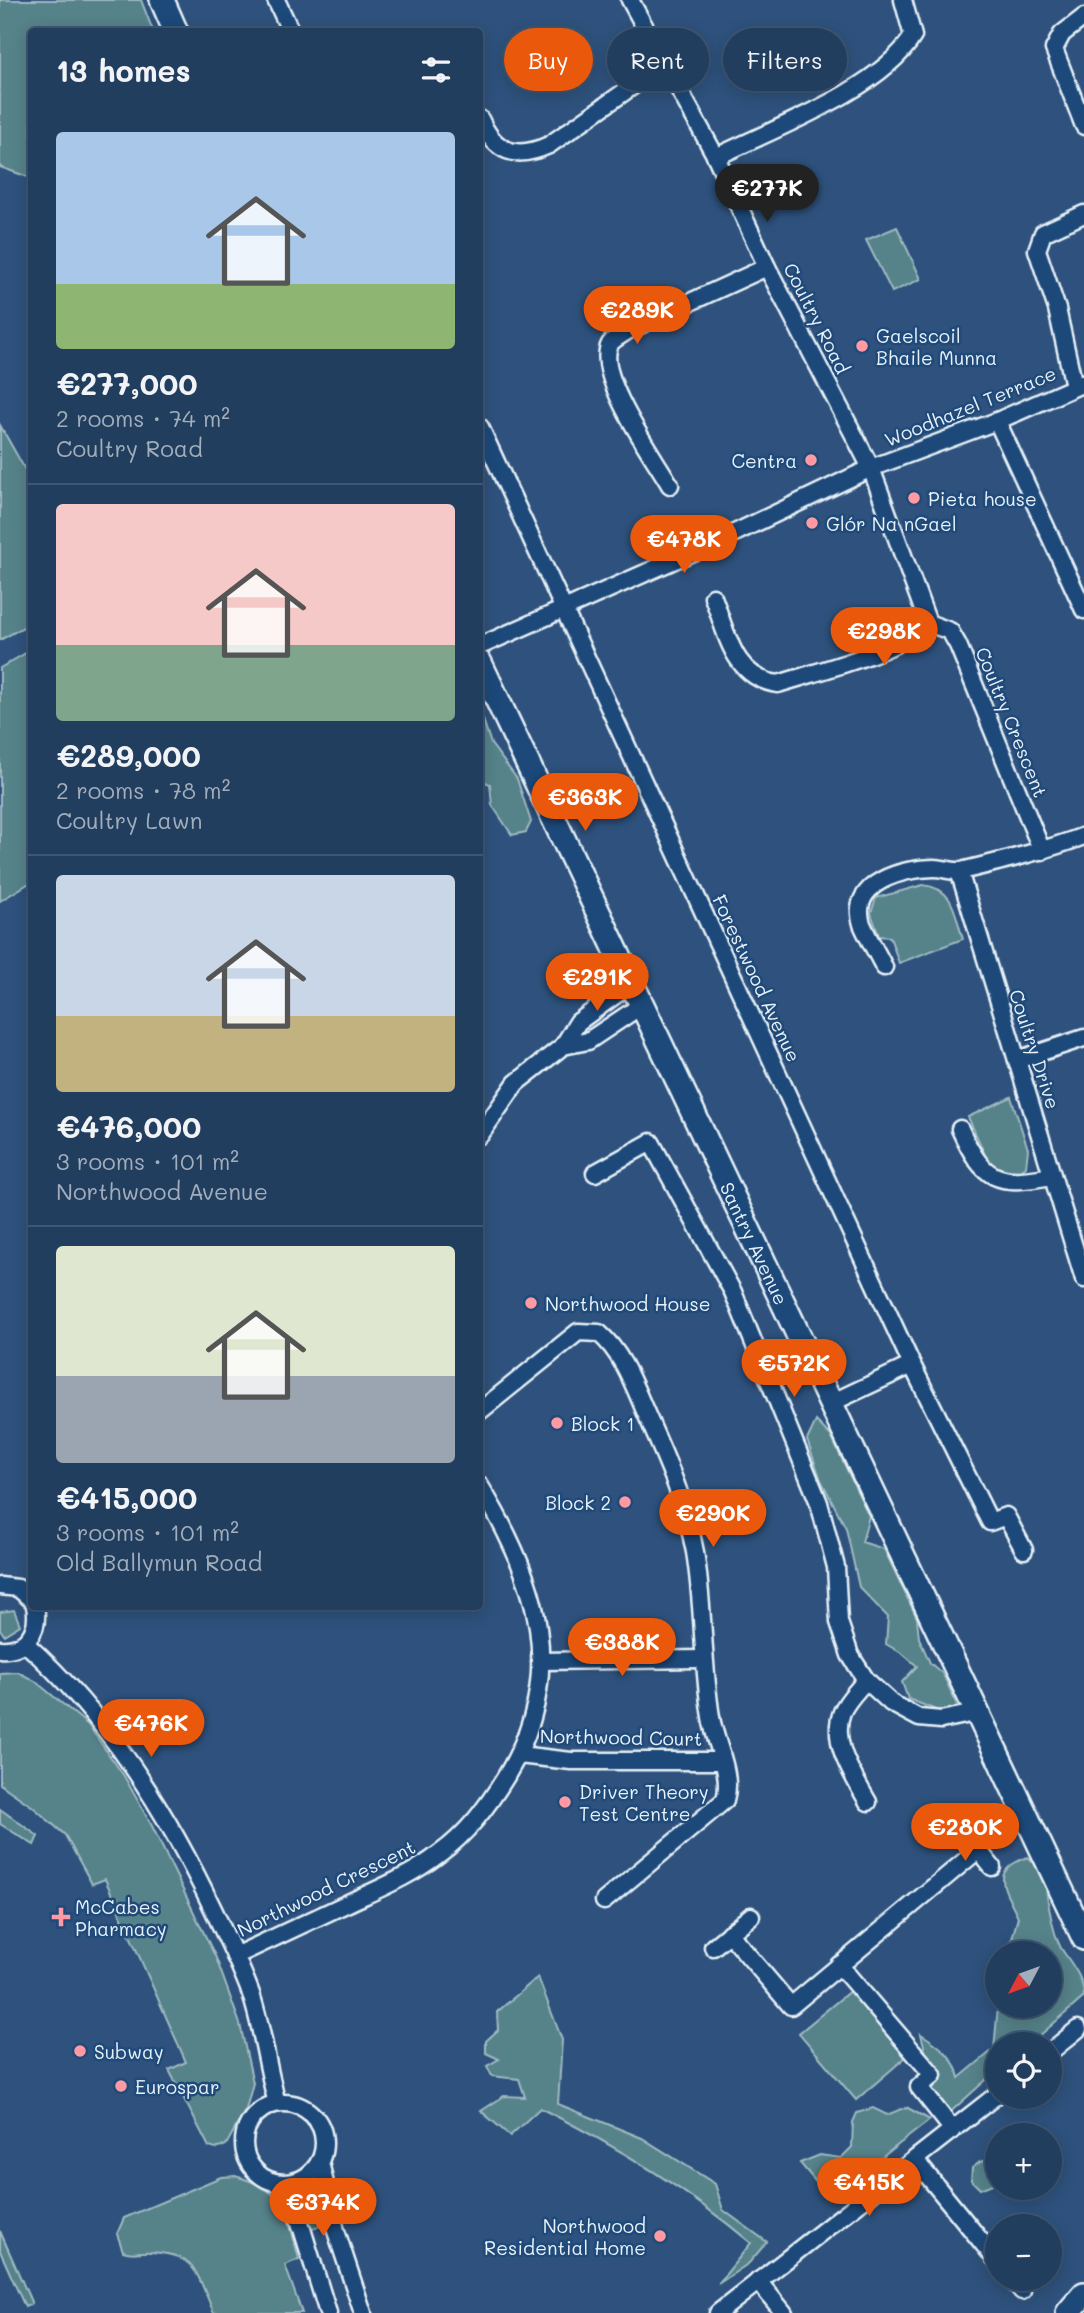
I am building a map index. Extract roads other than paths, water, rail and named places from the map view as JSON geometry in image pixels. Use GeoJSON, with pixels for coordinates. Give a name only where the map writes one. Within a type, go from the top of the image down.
{"type":"FeatureCollection","features":[{"type":"Feature","properties":{"kind":"main road"},"geometry":{"type":"LineString","coordinates":[[162,0],[174,28]]}},
{"type":"Feature","properties":{"kind":"main road","name":"Santry Avenue"},"geometry":{"type":"LineString","coordinates":[[483,669],[975,1713],[1084,1938]]}},
{"type":"Feature","properties":{"kind":"main road"},"geometry":{"type":"LineString","coordinates":[[1068,2313],[1084,2294]]}},
{"type":"Feature","properties":{"kind":"street"},"geometry":{"type":"LineString","coordinates":[[276,0],[289,28]]}},
{"type":"Feature","properties":{"kind":"street","name":"Coultry Road"},"geometry":{"type":"LineString","coordinates":[[630,0],[645,28]]}},
{"type":"Feature","properties":{"kind":"street"},"geometry":{"type":"LineString","coordinates":[[716,157],[824,104],[881,72],[902,54],[913,36],[903,0]]}},
{"type":"Feature","properties":{"kind":"street"},"geometry":{"type":"LineString","coordinates":[[1084,17],[1062,34],[1054,49],[1084,126]]}},
{"type":"Feature","properties":{"kind":"street"},"geometry":{"type":"LineString","coordinates":[[483,126],[487,136],[503,150],[531,154],[550,145],[626,91]]}},
{"type":"Feature","properties":{"kind":"street","name":"Coultry Road"},"geometry":{"type":"LineString","coordinates":[[679,91],[716,157],[767,267],[872,468]]}},
{"type":"Feature","properties":{"kind":"street"},"geometry":{"type":"LineString","coordinates":[[1079,385],[1037,250],[1043,233],[1084,214]]}},
{"type":"Feature","properties":{"kind":"street"},"geometry":{"type":"LineString","coordinates":[[670,485],[610,379],[607,356],[610,343],[627,331],[767,267]]}},
{"type":"Feature","properties":{"kind":"street","name":"Woodhazel Terrace"},"geometry":{"type":"LineString","coordinates":[[483,645],[872,468],[997,421],[1079,385]]}},
{"type":"Feature","properties":{"kind":"street"},"geometry":{"type":"LineString","coordinates":[[997,421],[1084,610]]}},
{"type":"Feature","properties":{"kind":"street","name":"Forestwood Avenue"},"geometry":{"type":"LineString","coordinates":[[483,433],[912,1365],[990,1522],[1006,1516],[1024,1550]]}},
{"type":"Feature","properties":{"kind":"street"},"geometry":{"type":"LineString","coordinates":[[713,597],[743,668],[764,682],[778,684],[899,642],[928,623],[872,468]]}},
{"type":"Feature","properties":{"kind":"street","name":"Coultry Crescent"},"geometry":{"type":"LineString","coordinates":[[928,623],[950,631],[958,645],[1042,851]]}},
{"type":"Feature","properties":{"kind":"street"},"geometry":{"type":"LineString","coordinates":[[884,967],[862,922],[861,907],[874,884],[895,873],[935,868],[959,871],[1042,851],[1084,836]]}},
{"type":"Feature","properties":{"kind":"street","name":"Coultry Drive"},"geometry":{"type":"LineString","coordinates":[[959,871],[1052,1176],[1077,1231],[1084,1279]]}},
{"type":"Feature","properties":{"kind":"street"},"geometry":{"type":"LineString","coordinates":[[483,1125],[516,1083],[563,1046],[578,1022],[632,983]]}},
{"type":"Feature","properties":{"kind":"street"},"geometry":{"type":"LineString","coordinates":[[563,1046],[588,1041],[642,1006]]}},
{"type":"Feature","properties":{"kind":"street"},"geometry":{"type":"LineString","coordinates":[[1017,1060],[1084,1038]]}},
{"type":"Feature","properties":{"kind":"street"},"geometry":{"type":"LineString","coordinates":[[960,1129],[974,1158],[998,1180],[1020,1182],[1052,1176]]}},
{"type":"Feature","properties":{"kind":"street"},"geometry":{"type":"LineString","coordinates":[[595,1173],[650,1142],[717,1262],[733,1292],[819,1503],[836,1567],[839,1622],[850,1655],[866,1680],[891,1703],[919,1718],[941,1720],[975,1713]]}},
{"type":"Feature","properties":{"kind":"street","name":"Northwood Court"},"geometry":{"type":"LineString","coordinates":[[483,1409],[578,1332],[599,1333],[609,1342],[635,1389],[670,1466],[686,1514],[695,1552],[703,1659],[711,1721],[729,1788],[725,1800],[604,1901]]}},
{"type":"Feature","properties":{"kind":"street"},"geometry":{"type":"LineString","coordinates":[[831,1403],[912,1365]]}},
{"type":"Feature","properties":{"kind":"street","name":"Northwood Crescent"},"geometry":{"type":"LineString","coordinates":[[236,1956],[403,1877],[439,1855],[466,1832],[519,1755],[533,1725],[539,1694],[538,1626],[526,1575],[507,1531],[483,1491]]}},
{"type":"Feature","properties":{"kind":"street"},"geometry":{"type":"LineString","coordinates":[[0,1586],[18,1588],[28,1597]]}},
{"type":"Feature","properties":{"kind":"street"},"geometry":{"type":"LineString","coordinates":[[0,1649],[15,1649],[34,1633],[37,1620],[34,1610]]}},
{"type":"Feature","properties":{"kind":"street"},"geometry":{"type":"LineString","coordinates":[[25,1643],[87,1707],[141,1777],[196,1874],[236,1956],[261,2026],[277,2103]]}},
{"type":"Feature","properties":{"kind":"street"},"geometry":{"type":"LineString","coordinates":[[540,1661],[703,1659]]}},
{"type":"Feature","properties":{"kind":"street"},"geometry":{"type":"LineString","coordinates":[[866,1680],[841,1714],[840,1732],[842,1750],[868,1802]]}},
{"type":"Feature","properties":{"kind":"street","name":"Northwood Court"},"geometry":{"type":"LineString","coordinates":[[519,1755],[571,1761],[722,1761]]}},
{"type":"Feature","properties":{"kind":"street"},"geometry":{"type":"LineString","coordinates":[[967,1836],[992,1867]]}},
{"type":"Feature","properties":{"kind":"street"},"geometry":{"type":"LineString","coordinates":[[729,1933],[790,2006],[978,1850]]}},
{"type":"Feature","properties":{"kind":"street"},"geometry":{"type":"LineString","coordinates":[[713,1947],[751,1916]]}},
{"type":"Feature","properties":{"kind":"street"},"geometry":{"type":"LineString","coordinates":[[839,1965],[933,2075],[919,2087],[953,2130]]}},
{"type":"Feature","properties":{"kind":"street"},"geometry":{"type":"LineString","coordinates":[[1062,2042],[1078,2029]]}},
{"type":"Feature","properties":{"kind":"street"},"geometry":{"type":"LineString","coordinates":[[277,2103],[302,2107],[320,2124],[324,2150],[320,2162],[305,2178],[283,2183],[259,2175],[245,2154],[244,2141],[254,2116],[277,2103]]}},
{"type":"Feature","properties":{"kind":"street"},"geometry":{"type":"LineString","coordinates":[[718,2313],[985,2104]]}},
{"type":"Feature","properties":{"kind":"street"},"geometry":{"type":"LineString","coordinates":[[915,2160],[985,2246]]}},
{"type":"Feature","properties":{"kind":"street"},"geometry":{"type":"LineString","coordinates":[[320,2162],[336,2231],[363,2313]]}},
{"type":"Feature","properties":{"kind":"street"},"geometry":{"type":"LineString","coordinates":[[283,2183],[294,2203],[328,2313]]}},
{"type":"Feature","properties":{"kind":"street"},"geometry":{"type":"LineString","coordinates":[[758,2281],[784,2313]]}},
{"type":"Feature","properties":{"kind":"place","name":"Gaelscoil Bhaile Munna"},"geometry":{"type":"Point","coordinates":[862,346]}},
{"type":"Feature","properties":{"kind":"place","name":"Centra"},"geometry":{"type":"Point","coordinates":[811,460]}},
{"type":"Feature","properties":{"kind":"place","name":"Pieta house"},"geometry":{"type":"Point","coordinates":[914,498]}},
{"type":"Feature","properties":{"kind":"place","name":"Glór Na nGael"},"geometry":{"type":"Point","coordinates":[812,523]}},
{"type":"Feature","properties":{"kind":"place","name":"Northwood House"},"geometry":{"type":"Point","coordinates":[531,1303]}},
{"type":"Feature","properties":{"kind":"place","name":"Block 1"},"geometry":{"type":"Point","coordinates":[557,1423]}},
{"type":"Feature","properties":{"kind":"place","name":"Block 2"},"geometry":{"type":"Point","coordinates":[625,1502]}},
{"type":"Feature","properties":{"kind":"place","name":"Driver Theory Test Centre"},"geometry":{"type":"Point","coordinates":[565,1802]}},
{"type":"Feature","properties":{"kind":"place","name":"McCabes Pharmacy"},"geometry":{"type":"Point","coordinates":[61,1917]}},
{"type":"Feature","properties":{"kind":"place","name":"Subway"},"geometry":{"type":"Point","coordinates":[80,2051]}},
{"type":"Feature","properties":{"kind":"place","name":"Eurospar"},"geometry":{"type":"Point","coordinates":[121,2086]}},
{"type":"Feature","properties":{"kind":"place","name":"Northwood Residential Home"},"geometry":{"type":"Point","coordinates":[660,2236]}}]}
